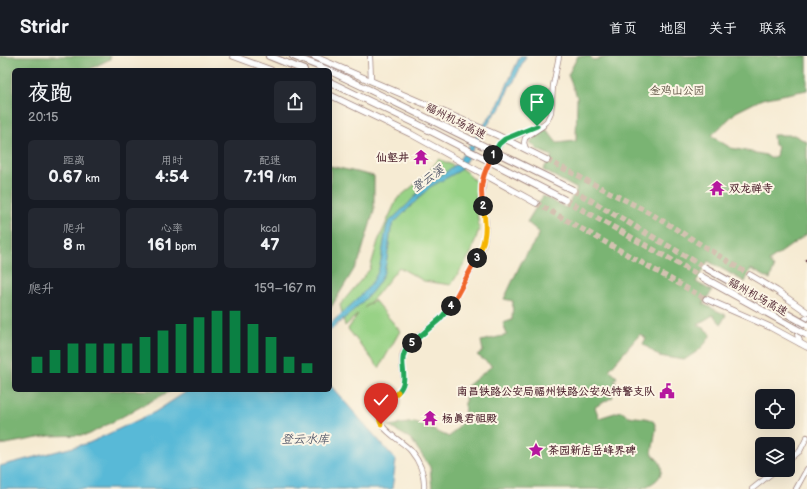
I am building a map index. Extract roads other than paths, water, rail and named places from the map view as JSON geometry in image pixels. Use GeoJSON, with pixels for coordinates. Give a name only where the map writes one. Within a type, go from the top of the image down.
{"type":"FeatureCollection","features":[{"type":"Feature","properties":{"kind":"highway"},"geometry":{"type":"LineString","coordinates":[[269,56],[299,68]]}},
{"type":"Feature","properties":{"kind":"highway","name":"福州机场高速"},"geometry":{"type":"LineString","coordinates":[[293,56],[324,68]]}},
{"type":"Feature","properties":{"kind":"highway","name":"福州机场高速"},"geometry":{"type":"LineString","coordinates":[[332,71],[573,190]]}},
{"type":"Feature","properties":{"kind":"highway","name":"福州机场高速"},"geometry":{"type":"LineString","coordinates":[[332,83],[413,122],[565,200]]}},
{"type":"Feature","properties":{"kind":"highway","name":"福州机场高速"},"geometry":{"type":"LineString","coordinates":[[704,267],[807,326]]}},
{"type":"Feature","properties":{"kind":"highway","name":"福州机场高速"},"geometry":{"type":"LineString","coordinates":[[700,276],[807,335]]}},
{"type":"Feature","properties":{"kind":"main road"},"geometry":{"type":"LineString","coordinates":[[233,56],[266,68]]}},
{"type":"Feature","properties":{"kind":"main road"},"geometry":{"type":"LineString","coordinates":[[313,56],[497,135],[547,160]]}},
{"type":"Feature","properties":{"kind":"main road"},"geometry":{"type":"LineString","coordinates":[[332,96],[411,134],[536,203]]}},
{"type":"Feature","properties":{"kind":"main road"},"geometry":{"type":"LineString","coordinates":[[750,275],[778,291],[807,312]]}},
{"type":"Feature","properties":{"kind":"main road"},"geometry":{"type":"LineString","coordinates":[[706,299],[770,327],[807,347]]}},
{"type":"Feature","properties":{"kind":"main road"},"geometry":{"type":"LineString","coordinates":[[800,343],[798,336],[799,328],[803,321],[807,318]]}},
{"type":"Feature","properties":{"kind":"street"},"geometry":{"type":"LineString","coordinates":[[370,56],[371,80]]}},
{"type":"Feature","properties":{"kind":"street"},"geometry":{"type":"LineString","coordinates":[[526,149],[524,143],[525,138],[543,126],[551,112],[552,89],[559,56]]}},
{"type":"Feature","properties":{"kind":"street"},"geometry":{"type":"LineString","coordinates":[[424,489],[422,470],[416,458],[409,448],[382,426],[379,420],[379,414],[382,407],[401,389],[403,384],[404,377],[402,361],[404,351],[449,310],[482,247],[485,240],[486,223],[482,196],[484,173],[499,144],[505,139],[542,125],[547,121]]}},
{"type":"Feature","properties":{"kind":"street"},"geometry":{"type":"LineString","coordinates":[[505,139],[516,137],[543,126]]}},
{"type":"Feature","properties":{"kind":"street"},"geometry":{"type":"LineString","coordinates":[[795,455],[800,451],[807,437]]}},
{"type":"Feature","properties":{"kind":"street"},"geometry":{"type":"LineString","coordinates":[[796,489],[805,479],[807,469]]}},
{"type":"Feature","properties":{"kind":"street"},"geometry":{"type":"LineString","coordinates":[[752,489],[767,477]]}},
{"type":"Feature","properties":{"kind":"water"},"geometry":{"type":"Polygon","coordinates":[[[520,56],[526,56],[512,85],[510,85],[500,110],[495,113],[462,167],[459,171],[430,187],[393,224],[384,272],[380,280],[368,296],[332,329],[332,322],[362,294],[377,274],[381,262],[387,225],[423,187],[456,164],[498,105],[520,56]]]}},
{"type":"Feature","properties":{"kind":"water","name":"登云水库"},"geometry":{"type":"Polygon","coordinates":[[[332,387],[396,460],[392,489],[0,489],[0,466],[89,443],[155,412],[186,392],[332,392],[332,387]]]}},
{"type":"Feature","properties":{"kind":"tunnel"},"geometry":{"type":"LineString","coordinates":[[547,160],[650,213],[750,275]]}},
{"type":"Feature","properties":{"kind":"tunnel"},"geometry":{"type":"LineString","coordinates":[[573,190],[704,267]]}},
{"type":"Feature","properties":{"kind":"tunnel"},"geometry":{"type":"LineString","coordinates":[[565,200],[700,276]]}},
{"type":"Feature","properties":{"kind":"tunnel"},"geometry":{"type":"LineString","coordinates":[[536,203],[706,299]]}},
{"type":"Feature","properties":{"kind":"place","name":"仙壑井"},"geometry":{"type":"Point","coordinates":[421,157]}},
{"type":"Feature","properties":{"kind":"place","name":"双龙禅寺"},"geometry":{"type":"Point","coordinates":[717,188]}},
{"type":"Feature","properties":{"kind":"place","name":"南昌铁路公安局福州铁路公安处特警支队"},"geometry":{"type":"Point","coordinates":[667,391]}},
{"type":"Feature","properties":{"kind":"place","name":"杨真君祖殿"},"geometry":{"type":"Point","coordinates":[430,418]}},
{"type":"Feature","properties":{"kind":"place","name":"茶园新店岳峰界碑"},"geometry":{"type":"Point","coordinates":[536,450]}},
{"type":"Feature","properties":{"kind":"park label","name":"金鸡山公园"},"geometry":{"type":"Point","coordinates":[677,90]}},
{"type":"Feature","properties":{"kind":"water label","name":"登云溪"},"geometry":{"type":"Point","coordinates":[428,179]}}]}
